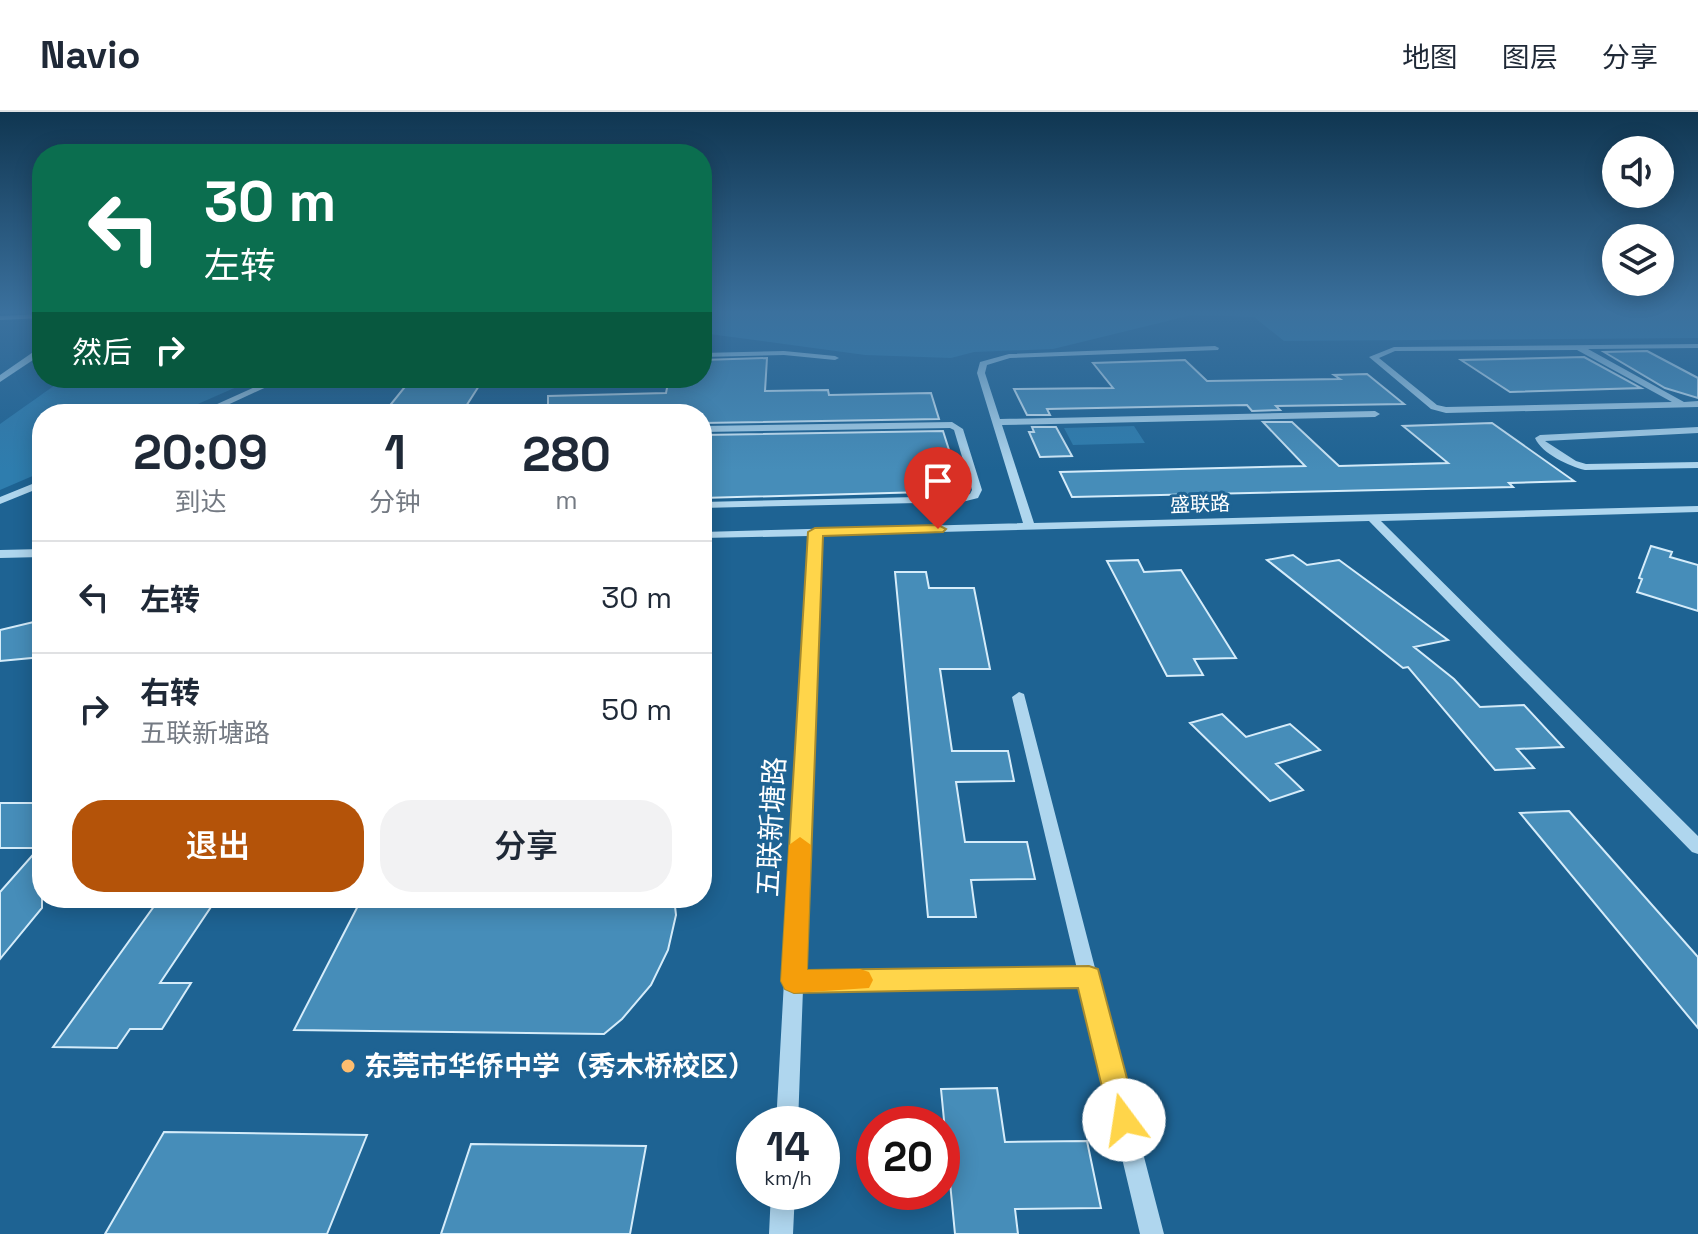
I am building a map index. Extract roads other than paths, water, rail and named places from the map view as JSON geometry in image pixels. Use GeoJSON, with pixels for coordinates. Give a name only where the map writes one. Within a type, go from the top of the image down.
{"type":"FeatureCollection","features":[{"type":"Feature","properties":{"kind":"street"},"geometry":{"type":"LineString","coordinates":[[0,379],[20,365]]}},
{"type":"Feature","properties":{"kind":"street"},"geometry":{"type":"LineString","coordinates":[[985,365],[980,368],[1030,527]]}},
{"type":"Feature","properties":{"kind":"street"},"geometry":{"type":"LineString","coordinates":[[1383,365],[1434,407],[1446,410],[1698,404]]}},
{"type":"Feature","properties":{"kind":"street"},"geometry":{"type":"LineString","coordinates":[[1611,365],[1682,404]]}},
{"type":"Feature","properties":{"kind":"street"},"geometry":{"type":"LineString","coordinates":[[223,404],[259,388]]}},
{"type":"Feature","properties":{"kind":"street"},"geometry":{"type":"LineString","coordinates":[[997,422],[1375,414]]}},
{"type":"Feature","properties":{"kind":"street"},"geometry":{"type":"LineString","coordinates":[[712,429],[952,425],[958,429],[977,490],[974,496],[962,499],[712,505]]}},
{"type":"Feature","properties":{"kind":"street"},"geometry":{"type":"LineString","coordinates":[[1698,430],[1540,438],[1541,442],[1572,463],[1585,467],[1698,465]]}},
{"type":"Feature","properties":{"kind":"street"},"geometry":{"type":"LineString","coordinates":[[0,501],[32,487]]}},
{"type":"Feature","properties":{"kind":"street","name":"盛联路"},"geometry":{"type":"LineString","coordinates":[[712,535],[1698,509]]}},
{"type":"Feature","properties":{"kind":"street"},"geometry":{"type":"LineString","coordinates":[[1371,517],[1698,847]]}},
{"type":"Feature","properties":{"kind":"street","name":"五联新塘路"},"geometry":{"type":"LineString","coordinates":[[788,1106],[815,532]]}},
{"type":"Feature","properties":{"kind":"street"},"geometry":{"type":"LineString","coordinates":[[0,554],[32,553]]}},
{"type":"Feature","properties":{"kind":"street"},"geometry":{"type":"LineString","coordinates":[[1019,697],[1152,1234]]}},
{"type":"Feature","properties":{"kind":"street"},"geometry":{"type":"LineString","coordinates":[[794,981],[1089,977]]}},
{"type":"Feature","properties":{"kind":"street"},"geometry":{"type":"LineString","coordinates":[[781,1234],[782,1210]]}},
{"type":"Feature","properties":{"kind":"place","name":"东莞市华侨中学（秀木桥校区）"},"geometry":{"type":"Point","coordinates":[348,1066]}}]}
